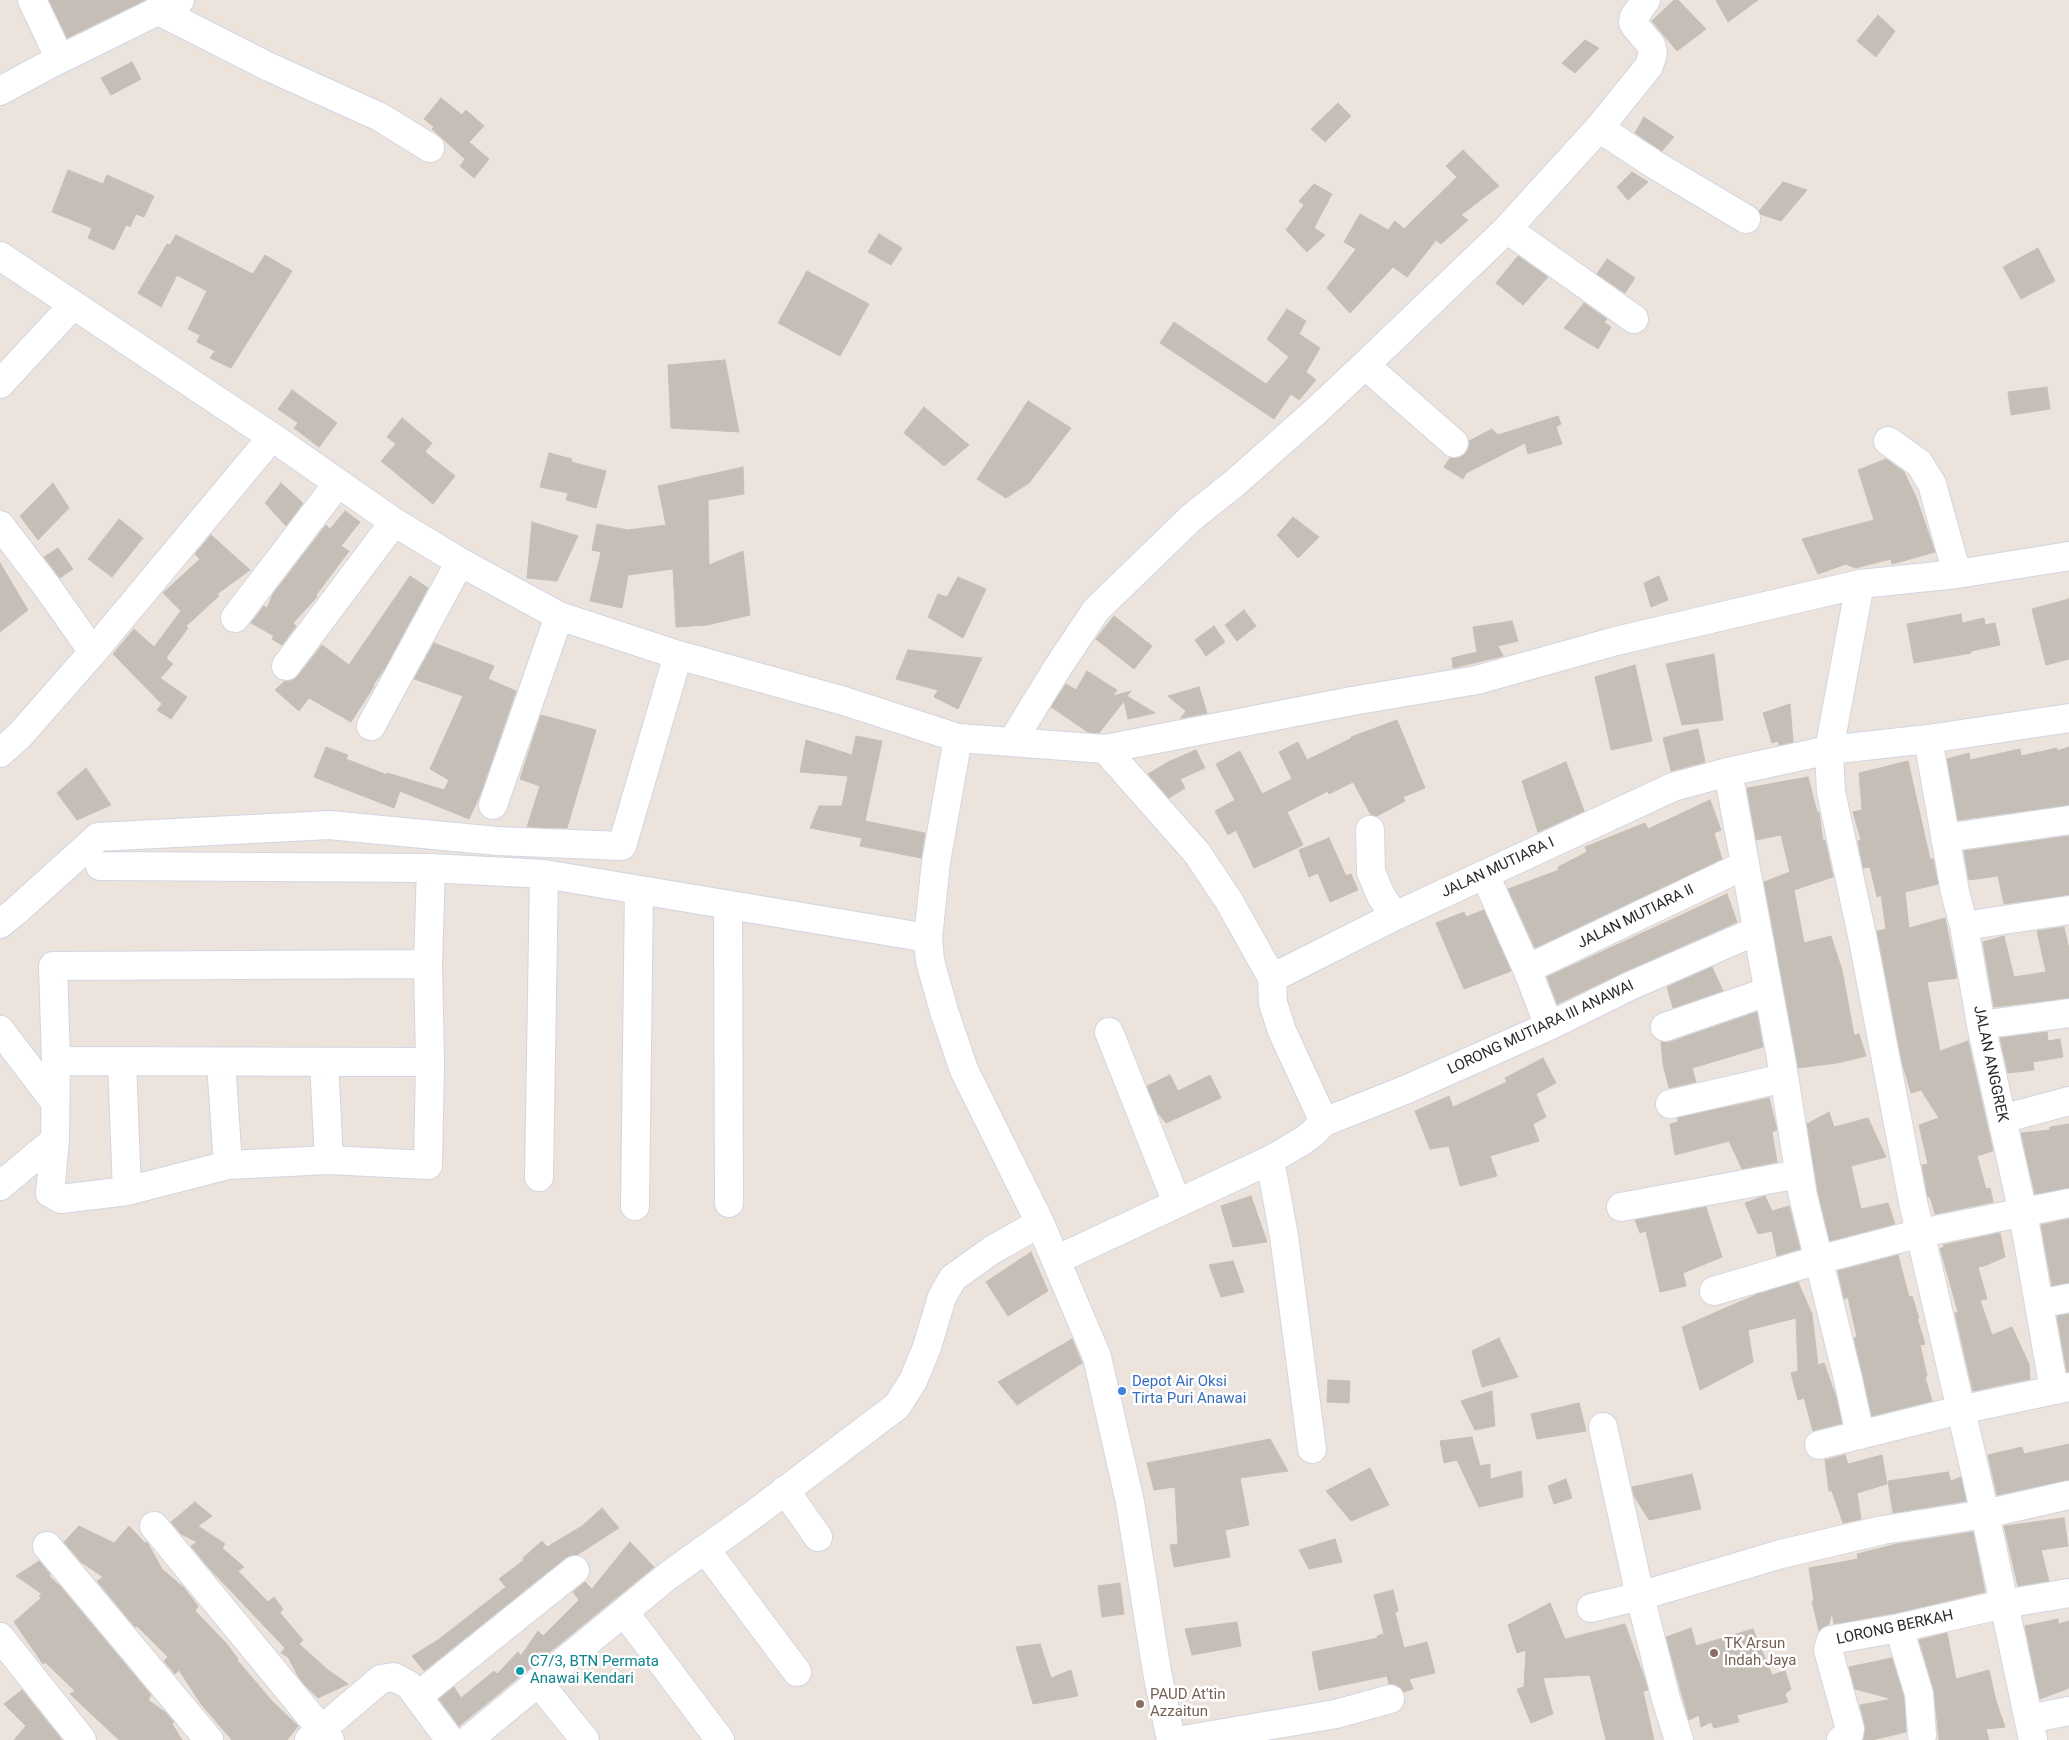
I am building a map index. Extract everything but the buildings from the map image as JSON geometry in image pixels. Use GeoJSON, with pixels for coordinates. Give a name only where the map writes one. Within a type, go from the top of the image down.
{"type":"FeatureCollection","features":[{"type":"Feature","properties":{"kind":"street"},"geometry":{"type":"LineString","coordinates":[[32,0],[60,59]]}},
{"type":"Feature","properties":{"kind":"street"},"geometry":{"type":"LineString","coordinates":[[1012,742],[1056,670],[1096,610],[1192,517],[1236,482],[1316,412],[1507,229],[1598,128],[1649,66],[1653,53],[1651,45],[1633,22],[1634,17],[1646,0]]}},
{"type":"Feature","properties":{"kind":"street"},"geometry":{"type":"LineString","coordinates":[[0,91],[169,5],[267,66],[380,118],[430,148]]}},
{"type":"Feature","properties":{"kind":"street"},"geometry":{"type":"LineString","coordinates":[[1598,128],[1652,163],[1746,219]]}},
{"type":"Feature","properties":{"kind":"street"},"geometry":{"type":"LineString","coordinates":[[1507,229],[1634,319]]}},
{"type":"Feature","properties":{"kind":"street"},"geometry":{"type":"LineString","coordinates":[[0,256],[272,437],[394,522],[460,562],[560,616],[678,656],[844,701],[958,738],[1105,749],[1342,703],[1477,680],[1616,641],[1860,584],[1957,574],[2069,556]]}},
{"type":"Feature","properties":{"kind":"street"},"geometry":{"type":"LineString","coordinates":[[0,384],[73,305]]}},
{"type":"Feature","properties":{"kind":"street"},"geometry":{"type":"LineString","coordinates":[[1365,365],[1454,443]]}},
{"type":"Feature","properties":{"kind":"street"},"geometry":{"type":"LineString","coordinates":[[0,753],[20,735],[92,652],[272,437]]}},
{"type":"Feature","properties":{"kind":"street"},"geometry":{"type":"LineString","coordinates":[[1888,441],[1919,463],[1932,484],[1957,574]]}},
{"type":"Feature","properties":{"kind":"street"},"geometry":{"type":"LineString","coordinates":[[235,618],[338,483]]}},
{"type":"Feature","properties":{"kind":"street"},"geometry":{"type":"LineString","coordinates":[[286,666],[394,522]]}},
{"type":"Feature","properties":{"kind":"street"},"geometry":{"type":"LineString","coordinates":[[0,525],[48,588],[92,652]]}},
{"type":"Feature","properties":{"kind":"street"},"geometry":{"type":"LineString","coordinates":[[371,726],[460,562]]}},
{"type":"Feature","properties":{"kind":"street"},"geometry":{"type":"LineString","coordinates":[[1860,584],[1829,750],[1831,792],[1863,940],[1913,1202],[1985,1514],[2031,1730],[2069,1711]]}},
{"type":"Feature","properties":{"kind":"street"},"geometry":{"type":"LineString","coordinates":[[493,805],[560,616]]}},
{"type":"Feature","properties":{"kind":"street"},"geometry":{"type":"LineString","coordinates":[[0,924],[98,837],[329,825],[497,841],[622,846],[678,656]]}},
{"type":"Feature","properties":{"kind":"street","name":"JALAN MUTIARA I"},"geometry":{"type":"LineString","coordinates":[[1272,978],[1395,916],[1673,787],[1728,772],[1829,750],[1928,739],[2069,718]]}},
{"type":"Feature","properties":{"kind":"street"},"geometry":{"type":"LineString","coordinates":[[958,738],[936,862],[928,938],[930,961],[944,1011],[964,1070],[1040,1223],[1097,1357],[1130,1502],[1157,1672],[1171,1740]]}},
{"type":"Feature","properties":{"kind":"street","name":"JALAN ANGGREK"},"geometry":{"type":"LineString","coordinates":[[1928,739],[1981,1025],[2023,1213],[2040,1304],[2062,1388]]}},
{"type":"Feature","properties":{"kind":"street"},"geometry":{"type":"LineString","coordinates":[[1056,1260],[1270,1160],[1301,1142],[1324,1122],[1282,1030],[1273,1003],[1272,978],[1229,901],[1197,852],[1105,749]]}},
{"type":"Feature","properties":{"kind":"street"},"geometry":{"type":"LineString","coordinates":[[1728,772],[1784,1078],[1799,1174],[1860,1435]]}},
{"type":"Feature","properties":{"kind":"street"},"geometry":{"type":"LineString","coordinates":[[1945,838],[2069,820]]}},
{"type":"Feature","properties":{"kind":"street"},"geometry":{"type":"LineString","coordinates":[[1370,830],[1371,872],[1381,896],[1395,916]]}},
{"type":"Feature","properties":{"kind":"street","name":"JALAN MUTIARA II"},"geometry":{"type":"LineString","coordinates":[[1527,969],[1745,865]]}},
{"type":"Feature","properties":{"kind":"street"},"geometry":{"type":"LineString","coordinates":[[100,866],[431,868],[544,874],[928,938]]}},
{"type":"Feature","properties":{"kind":"street"},"geometry":{"type":"LineString","coordinates":[[428,964],[53,966],[56,1061],[55,1140],[50,1193],[61,1199],[127,1191],[228,1165],[329,1160],[428,1165],[430,1062],[428,964],[431,868]]}},
{"type":"Feature","properties":{"kind":"street"},"geometry":{"type":"LineString","coordinates":[[539,1177],[544,874]]}},
{"type":"Feature","properties":{"kind":"street"},"geometry":{"type":"LineString","coordinates":[[1485,875],[1550,1026]]}},
{"type":"Feature","properties":{"kind":"street"},"geometry":{"type":"LineString","coordinates":[[635,1206],[638,890]]}},
{"type":"Feature","properties":{"kind":"street"},"geometry":{"type":"LineString","coordinates":[[728,905],[729,1203]]}},
{"type":"Feature","properties":{"kind":"street"},"geometry":{"type":"LineString","coordinates":[[1964,926],[2069,910]]}},
{"type":"Feature","properties":{"kind":"street","name":"LORONG MUTIARA III ANAWAI"},"geometry":{"type":"LineString","coordinates":[[1324,1122],[1405,1090],[1550,1026],[1630,986],[1756,931]]}},
{"type":"Feature","properties":{"kind":"street"},"geometry":{"type":"LineString","coordinates":[[1664,1027],[1767,992]]}},
{"type":"Feature","properties":{"kind":"street"},"geometry":{"type":"LineString","coordinates":[[1981,1025],[2069,1013]]}},
{"type":"Feature","properties":{"kind":"street"},"geometry":{"type":"LineString","coordinates":[[0,1030],[55,1102]]}},
{"type":"Feature","properties":{"kind":"street"},"geometry":{"type":"LineString","coordinates":[[1109,1032],[1177,1203]]}},
{"type":"Feature","properties":{"kind":"street"},"geometry":{"type":"LineString","coordinates":[[56,1061],[430,1062]]}},
{"type":"Feature","properties":{"kind":"street"},"geometry":{"type":"LineString","coordinates":[[122,1061],[127,1191]]}},
{"type":"Feature","properties":{"kind":"street"},"geometry":{"type":"LineString","coordinates":[[221,1062],[228,1165]]}},
{"type":"Feature","properties":{"kind":"street"},"geometry":{"type":"LineString","coordinates":[[324,1062],[329,1160]]}},
{"type":"Feature","properties":{"kind":"street"},"geometry":{"type":"LineString","coordinates":[[1670,1104],[1784,1078]]}},
{"type":"Feature","properties":{"kind":"street"},"geometry":{"type":"LineString","coordinates":[[2002,1119],[2069,1101]]}},
{"type":"Feature","properties":{"kind":"street"},"geometry":{"type":"LineString","coordinates":[[1,1182],[55,1140]]}},
{"type":"Feature","properties":{"kind":"street"},"geometry":{"type":"LineString","coordinates":[[1270,1160],[1284,1236],[1312,1449]]}},
{"type":"Feature","properties":{"kind":"street"},"geometry":{"type":"LineString","coordinates":[[1621,1207],[1799,1174]]}},
{"type":"Feature","properties":{"kind":"street"},"geometry":{"type":"LineString","coordinates":[[1714,1292],[1818,1260],[1921,1233],[2069,1203]]}},
{"type":"Feature","properties":{"kind":"street"},"geometry":{"type":"LineString","coordinates":[[468,1740],[669,1575],[897,1406],[913,1381],[927,1347],[942,1297],[953,1278],[992,1250],[1040,1223]]}},
{"type":"Feature","properties":{"kind":"street"},"geometry":{"type":"LineString","coordinates":[[2040,1304],[2069,1298]]}},
{"type":"Feature","properties":{"kind":"street"},"geometry":{"type":"LineString","coordinates":[[1819,1445],[1960,1410],[2062,1388]]}},
{"type":"Feature","properties":{"kind":"street"},"geometry":{"type":"LineString","coordinates":[[1603,1427],[1640,1596],[1666,1699],[1679,1740]]}},
{"type":"Feature","properties":{"kind":"street"},"geometry":{"type":"LineString","coordinates":[[785,1490],[818,1537]]}},
{"type":"Feature","properties":{"kind":"street"},"geometry":{"type":"LineString","coordinates":[[1591,1608],[1640,1596],[1781,1554],[1883,1530],[1985,1514],[2069,1495]]}},
{"type":"Feature","properties":{"kind":"street"},"geometry":{"type":"LineString","coordinates":[[154,1526],[320,1737],[381,1679],[394,1677],[409,1685],[450,1740]]}},
{"type":"Feature","properties":{"kind":"street"},"geometry":{"type":"LineString","coordinates":[[47,1546],[209,1740]]}},
{"type":"Feature","properties":{"kind":"street"},"geometry":{"type":"LineString","coordinates":[[705,1549],[797,1672]]}},
{"type":"Feature","properties":{"kind":"street"},"geometry":{"type":"LineString","coordinates":[[418,1696],[575,1570]]}},
{"type":"Feature","properties":{"kind":"street","name":"LORONG BERKAH"},"geometry":{"type":"LineString","coordinates":[[1840,1740],[1849,1734],[1850,1728],[1828,1650],[1831,1640],[1899,1628],[2004,1604],[2069,1593]]}},
{"type":"Feature","properties":{"kind":"street"},"geometry":{"type":"LineString","coordinates":[[624,1612],[720,1740]]}},
{"type":"Feature","properties":{"kind":"street"},"geometry":{"type":"LineString","coordinates":[[1899,1628],[1919,1694],[1922,1736]]}},
{"type":"Feature","properties":{"kind":"street"},"geometry":{"type":"LineString","coordinates":[[0,1637],[82,1740]]}},
{"type":"Feature","properties":{"kind":"street"},"geometry":{"type":"LineString","coordinates":[[538,1682],[585,1740]]}},
{"type":"Feature","properties":{"kind":"street"},"geometry":{"type":"LineString","coordinates":[[1183,1740],[1336,1714],[1390,1699]]}},
{"type":"Feature","properties":{"kind":"place","name":"Depot Air Oksi Tirta Puri Anawai"},"geometry":{"type":"Point","coordinates":[1122,1391]}},
{"type":"Feature","properties":{"kind":"place","name":"TK Arsun Indah Jaya"},"geometry":{"type":"Point","coordinates":[1714,1653]}},
{"type":"Feature","properties":{"kind":"place","name":"C7/3, BTN Permata Anawai Kendari"},"geometry":{"type":"Point","coordinates":[520,1671]}},
{"type":"Feature","properties":{"kind":"place","name":"PAUD At'tin Azzaitun"},"geometry":{"type":"Point","coordinates":[1140,1704]}}]}
